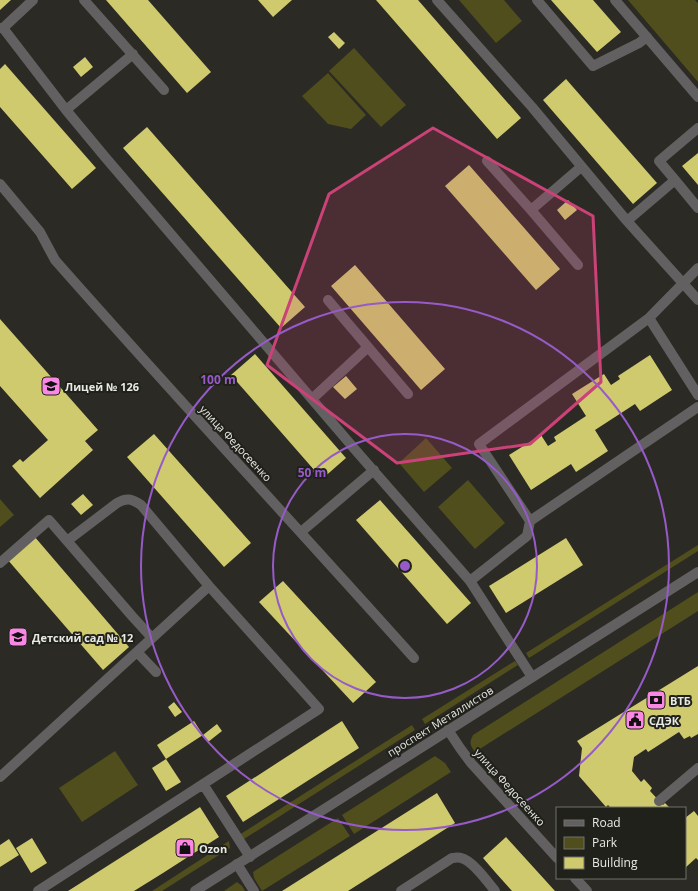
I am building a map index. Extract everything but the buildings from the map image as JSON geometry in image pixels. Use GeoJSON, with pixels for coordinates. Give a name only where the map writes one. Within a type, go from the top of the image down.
{"type":"FeatureCollection","features":[{"type":"Feature","properties":{"kind":"street"},"geometry":{"type":"LineString","coordinates":[[33,0],[2,28],[66,110],[312,399],[470,581],[532,677]]}},
{"type":"Feature","properties":{"kind":"street"},"geometry":{"type":"LineString","coordinates":[[84,0],[164,90]]}},
{"type":"Feature","properties":{"kind":"street"},"geometry":{"type":"LineString","coordinates":[[437,0],[532,107],[627,221],[698,300]]}},
{"type":"Feature","properties":{"kind":"street"},"geometry":{"type":"LineString","coordinates":[[537,0],[593,66],[639,44],[647,37]]}},
{"type":"Feature","properties":{"kind":"street"},"geometry":{"type":"LineString","coordinates":[[615,0],[698,97]]}},
{"type":"Feature","properties":{"kind":"street"},"geometry":{"type":"LineString","coordinates":[[66,110],[133,54]]}},
{"type":"Feature","properties":{"kind":"street"},"geometry":{"type":"LineString","coordinates":[[698,128],[659,161],[698,208]]}},
{"type":"Feature","properties":{"kind":"street"},"geometry":{"type":"LineString","coordinates":[[487,161],[578,266]]}},
{"type":"Feature","properties":{"kind":"street"},"geometry":{"type":"LineString","coordinates":[[531,210],[581,167]]}},
{"type":"Feature","properties":{"kind":"street"},"geometry":{"type":"LineString","coordinates":[[627,221],[675,180]]}},
{"type":"Feature","properties":{"kind":"street","name":"улица Федосеенко"},"geometry":{"type":"LineString","coordinates":[[0,184],[40,232],[55,260],[182,403],[301,532],[414,658]]}},
{"type":"Feature","properties":{"kind":"street"},"geometry":{"type":"LineString","coordinates":[[530,521],[479,444],[649,318],[698,268]]}},
{"type":"Feature","properties":{"kind":"street"},"geometry":{"type":"LineString","coordinates":[[328,300],[408,394]]}},
{"type":"Feature","properties":{"kind":"street"},"geometry":{"type":"LineString","coordinates":[[649,318],[698,395]]}},
{"type":"Feature","properties":{"kind":"street"},"geometry":{"type":"LineString","coordinates":[[312,399],[368,347]]}},
{"type":"Feature","properties":{"kind":"street"},"geometry":{"type":"LineString","coordinates":[[470,581],[527,536],[530,521],[698,407]]}},
{"type":"Feature","properties":{"kind":"street"},"geometry":{"type":"LineString","coordinates":[[301,532],[374,470]]}},
{"type":"Feature","properties":{"kind":"street"},"geometry":{"type":"LineString","coordinates":[[38,891],[319,709],[209,586],[141,505],[134,500],[122,500],[117,503],[67,541]]}},
{"type":"Feature","properties":{"kind":"street"},"geometry":{"type":"LineString","coordinates":[[0,563],[49,520],[152,638]]}},
{"type":"Feature","properties":{"kind":"street","name":"проспект Металлистов"},"geometry":{"type":"LineString","coordinates":[[195,891],[698,572]]}},
{"type":"Feature","properties":{"kind":"street"},"geometry":{"type":"LineString","coordinates":[[0,777],[209,586]]}},
{"type":"Feature","properties":{"kind":"street"},"geometry":{"type":"LineString","coordinates":[[137,652],[156,672]]}},
{"type":"Feature","properties":{"kind":"street","name":"улица Федосеенко"},"geometry":{"type":"LineString","coordinates":[[448,730],[471,763],[556,857]]}},
{"type":"Feature","properties":{"kind":"street"},"geometry":{"type":"LineString","coordinates":[[659,801],[698,768]]}},
{"type":"Feature","properties":{"kind":"street"},"geometry":{"type":"LineString","coordinates":[[202,784],[250,857]]}},
{"type":"Feature","properties":{"kind":"street"},"geometry":{"type":"LineString","coordinates":[[401,891],[452,858],[457,857],[468,861],[495,891]]}},
{"type":"Feature","properties":{"kind":"street"},"geometry":{"type":"LineString","coordinates":[[237,864],[254,891]]}},
{"type":"Feature","properties":{"kind":"street"},"geometry":{"type":"LineString","coordinates":[[576,879],[587,891]]}},
{"type":"Feature","properties":{"kind":"highlighted area"},"geometry":{"type":"Polygon","coordinates":[[[433,128],[593,216],[601,382],[530,444],[397,463],[267,365],[329,194],[433,128]]]}},
{"type":"Feature","properties":{"kind":"green space"},"geometry":{"type":"Polygon","coordinates":[[[459,0],[504,0],[522,21],[496,43],[459,0]]]}},
{"type":"Feature","properties":{"kind":"green space"},"geometry":{"type":"Polygon","coordinates":[[[628,0],[695,0],[698,3],[698,82],[628,0]]]}},
{"type":"Feature","properties":{"kind":"green space"},"geometry":{"type":"Polygon","coordinates":[[[354,48],[406,105],[381,127],[329,71],[354,48]]]}},
{"type":"Feature","properties":{"kind":"green space"},"geometry":{"type":"Polygon","coordinates":[[[328,73],[366,115],[351,129],[328,124],[302,96],[328,73]]]}},
{"type":"Feature","properties":{"kind":"green space"},"geometry":{"type":"Polygon","coordinates":[[[426,438],[452,468],[424,492],[399,463],[426,438]]]}},
{"type":"Feature","properties":{"kind":"green space"},"geometry":{"type":"Polygon","coordinates":[[[468,480],[505,523],[475,549],[438,507],[468,480]]]}},
{"type":"Feature","properties":{"kind":"green space"},"geometry":{"type":"Polygon","coordinates":[[[0,499],[14,515],[0,527],[0,499]]]}},
{"type":"Feature","properties":{"kind":"green space"},"geometry":{"type":"Polygon","coordinates":[[[698,545],[698,551],[529,658],[526,653],[698,545]]]}},
{"type":"Feature","properties":{"kind":"green space"},"geometry":{"type":"Polygon","coordinates":[[[698,592],[698,611],[475,752],[472,748],[471,740],[473,735],[698,592]]]}},
{"type":"Feature","properties":{"kind":"green space"},"geometry":{"type":"Polygon","coordinates":[[[515,661],[518,665],[425,724],[422,719],[515,661]]]}},
{"type":"Feature","properties":{"kind":"green space"},"geometry":{"type":"Polygon","coordinates":[[[412,725],[415,730],[244,839],[239,835],[412,725]]]}},
{"type":"Feature","properties":{"kind":"green space"},"geometry":{"type":"Polygon","coordinates":[[[115,751],[138,785],[82,822],[59,788],[115,751]]]}},
{"type":"Feature","properties":{"kind":"green space"},"geometry":{"type":"Polygon","coordinates":[[[435,756],[445,763],[451,772],[354,834],[342,815],[435,756]]]}},
{"type":"Feature","properties":{"kind":"green space"},"geometry":{"type":"Polygon","coordinates":[[[338,818],[350,836],[262,891],[254,878],[253,872],[338,818]]]}},
{"type":"Feature","properties":{"kind":"green space"},"geometry":{"type":"Polygon","coordinates":[[[229,841],[230,848],[162,891],[152,891],[229,841]]]}},
{"type":"Feature","properties":{"kind":"green space"},"geometry":{"type":"Polygon","coordinates":[[[237,882],[245,891],[224,891],[237,882]]]}},
{"type":"Feature","properties":{"kind":"place","name":"Лицей № 126"},"geometry":{"type":"Point","coordinates":[51,386]}},
{"type":"Feature","properties":{"kind":"place","name":"Детский сад № 12"},"geometry":{"type":"Point","coordinates":[18,637]}},
{"type":"Feature","properties":{"kind":"place","name":"ВТБ"},"geometry":{"type":"Point","coordinates":[656,700]}},
{"type":"Feature","properties":{"kind":"place","name":"СДЭК"},"geometry":{"type":"Point","coordinates":[635,720]}},
{"type":"Feature","properties":{"kind":"place","name":"Ozon"},"geometry":{"type":"Point","coordinates":[185,848]}}]}
